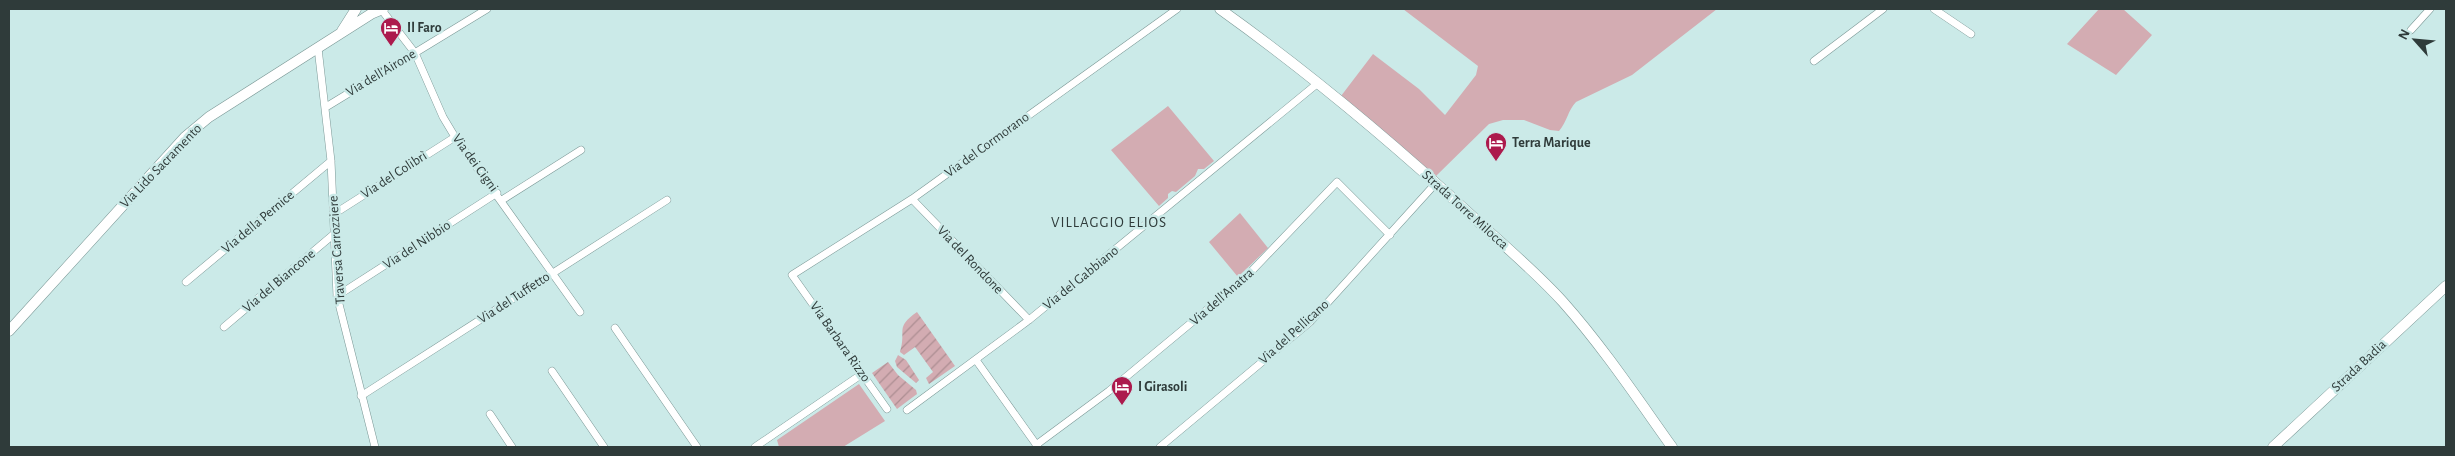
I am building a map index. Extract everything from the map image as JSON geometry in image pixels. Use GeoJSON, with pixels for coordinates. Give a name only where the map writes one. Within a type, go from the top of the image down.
{"type":"FeatureCollection","features":[{"type":"Feature","properties":{"kind":"street"},"geometry":{"type":"LineString","coordinates":[[340,34],[356,9]]}},
{"type":"Feature","properties":{"kind":"street"},"geometry":{"type":"LineString","coordinates":[[361,9],[379,10]]}},
{"type":"Feature","properties":{"kind":"street","name":"Via dell'Airone"},"geometry":{"type":"LineString","coordinates":[[326,107],[487,9]]}},
{"type":"Feature","properties":{"kind":"street","name":"Via del Cormorano"},"geometry":{"type":"LineString","coordinates":[[792,275],[912,199],[1177,9]]}},
{"type":"Feature","properties":{"kind":"street","name":"Strada Torre Milocca"},"geometry":{"type":"LineString","coordinates":[[1220,9],[1294,62],[1436,183],[1562,302],[1612,362],[1672,447]]}},
{"type":"Feature","properties":{"kind":"street"},"geometry":{"type":"LineString","coordinates":[[1814,61],[1883,9]]}},
{"type":"Feature","properties":{"kind":"street"},"geometry":{"type":"LineString","coordinates":[[1934,9],[1970,34]]}},
{"type":"Feature","properties":{"kind":"street"},"geometry":{"type":"LineString","coordinates":[[2411,30],[2430,9]]}},
{"type":"Feature","properties":{"kind":"street","name":"Via Lido Sacramento"},"geometry":{"type":"LineString","coordinates":[[9,331],[185,137],[209,117],[379,10]]}},
{"type":"Feature","properties":{"kind":"street","name":"Via dei Cigni"},"geometry":{"type":"LineString","coordinates":[[379,10],[415,53],[443,117],[455,137],[502,200],[580,312]]}},
{"type":"Feature","properties":{"kind":"street","name":"Traversa Carrozziere"},"geometry":{"type":"LineString","coordinates":[[318,48],[331,161],[337,296],[375,447]]}},
{"type":"Feature","properties":{"kind":"street","name":"Via del Gabbiano"},"geometry":{"type":"LineString","coordinates":[[907,410],[1029,320],[1318,84]]}},
{"type":"Feature","properties":{"kind":"street","name":"Via del Colibrì"},"geometry":{"type":"LineString","coordinates":[[334,214],[455,137]]}},
{"type":"Feature","properties":{"kind":"street"},"geometry":{"type":"LineString","coordinates":[[502,200],[581,150]]}},
{"type":"Feature","properties":{"kind":"street","name":"Via della Pernice"},"geometry":{"type":"LineString","coordinates":[[186,282],[331,161]]}},
{"type":"Feature","properties":{"kind":"street","name":"Via dell'Anatra"},"geometry":{"type":"LineString","coordinates":[[1037,446],[1108,392],[1244,279],[1337,182],[1390,235]]}},
{"type":"Feature","properties":{"kind":"street","name":"Via del Pellicano"},"geometry":{"type":"LineString","coordinates":[[1160,447],[1310,322],[1436,183]]}},
{"type":"Feature","properties":{"kind":"street","name":"Via del Nibbio"},"geometry":{"type":"LineString","coordinates":[[337,296],[497,194]]}},
{"type":"Feature","properties":{"kind":"street","name":"Via del Rondone"},"geometry":{"type":"LineString","coordinates":[[912,199],[1029,320]]}},
{"type":"Feature","properties":{"kind":"street","name":"Via del Tuffetto"},"geometry":{"type":"LineString","coordinates":[[362,396],[667,200]]}},
{"type":"Feature","properties":{"kind":"street","name":"Via del Biancone"},"geometry":{"type":"LineString","coordinates":[[224,327],[334,234]]}},
{"type":"Feature","properties":{"kind":"street","name":"Via Barbara Rizzo"},"geometry":{"type":"LineString","coordinates":[[792,275],[887,409]]}},
{"type":"Feature","properties":{"kind":"street","name":"Strada Badia"},"geometry":{"type":"LineString","coordinates":[[2273,447],[2446,286]]}},
{"type":"Feature","properties":{"kind":"street"},"geometry":{"type":"LineString","coordinates":[[615,328],[697,447]]}},
{"type":"Feature","properties":{"kind":"street"},"geometry":{"type":"LineString","coordinates":[[976,360],[1037,446]]}},
{"type":"Feature","properties":{"kind":"street"},"geometry":{"type":"LineString","coordinates":[[552,371],[604,447]]}},
{"type":"Feature","properties":{"kind":"street"},"geometry":{"type":"LineString","coordinates":[[755,447],[862,374]]}},
{"type":"Feature","properties":{"kind":"street"},"geometry":{"type":"LineString","coordinates":[[490,414],[512,447]]}},
{"type":"Feature","properties":{"kind":"shaded area"},"geometry":{"type":"Polygon","coordinates":[[[1403,9],[1717,9],[1632,75],[1576,102],[1559,131],[1550,130],[1524,120],[1503,120],[1489,124],[1436,176],[1341,96],[1373,54],[1419,89],[1445,115],[1476,75],[1478,66],[1403,9]]]}},
{"type":"Feature","properties":{"kind":"shaded area"},"geometry":{"type":"Polygon","coordinates":[[[2099,9],[2123,9],[2152,35],[2116,75],[2067,44],[2099,9]]]}},
{"type":"Feature","properties":{"kind":"shaded area"},"geometry":{"type":"Polygon","coordinates":[[[1168,106],[1214,161],[1204,169],[1198,169],[1195,176],[1176,192],[1172,191],[1168,194],[1168,198],[1159,206],[1111,150],[1168,106]]]}},
{"type":"Feature","properties":{"kind":"shaded area"},"geometry":{"type":"Polygon","coordinates":[[[1240,213],[1268,248],[1238,277],[1209,242],[1240,213]]]}},
{"type":"Feature","properties":{"kind":"shaded area"},"geometry":{"type":"Polygon","coordinates":[[[917,312],[955,366],[929,384],[926,378],[933,372],[915,347],[904,355],[900,352],[903,326],[917,312]]]}},
{"type":"Feature","properties":{"kind":"shaded area"},"geometry":{"type":"Polygon","coordinates":[[[898,355],[906,360],[919,380],[916,383],[897,367],[895,361],[898,355]]]}},
{"type":"Feature","properties":{"kind":"shaded area"},"geometry":{"type":"Polygon","coordinates":[[[888,362],[898,375],[916,390],[917,394],[897,409],[872,373],[888,362]]]}},
{"type":"Feature","properties":{"kind":"shaded area"},"geometry":{"type":"Polygon","coordinates":[[[859,384],[885,421],[843,447],[779,447],[777,440],[859,384]]]}},
{"type":"Feature","properties":{"kind":"place","name":"Il Faro"},"geometry":{"type":"Point","coordinates":[391,47]}},
{"type":"Feature","properties":{"kind":"place","name":"Terra Marique"},"geometry":{"type":"Point","coordinates":[1496,162]}},
{"type":"Feature","properties":{"kind":"place","name":"I Girasoli"},"geometry":{"type":"Point","coordinates":[1122,406]}},
{"type":"Feature","properties":{"kind":"district","name":"VILLAGGIO ELIOS"},"geometry":{"type":"Point","coordinates":[1109,222]}}]}
